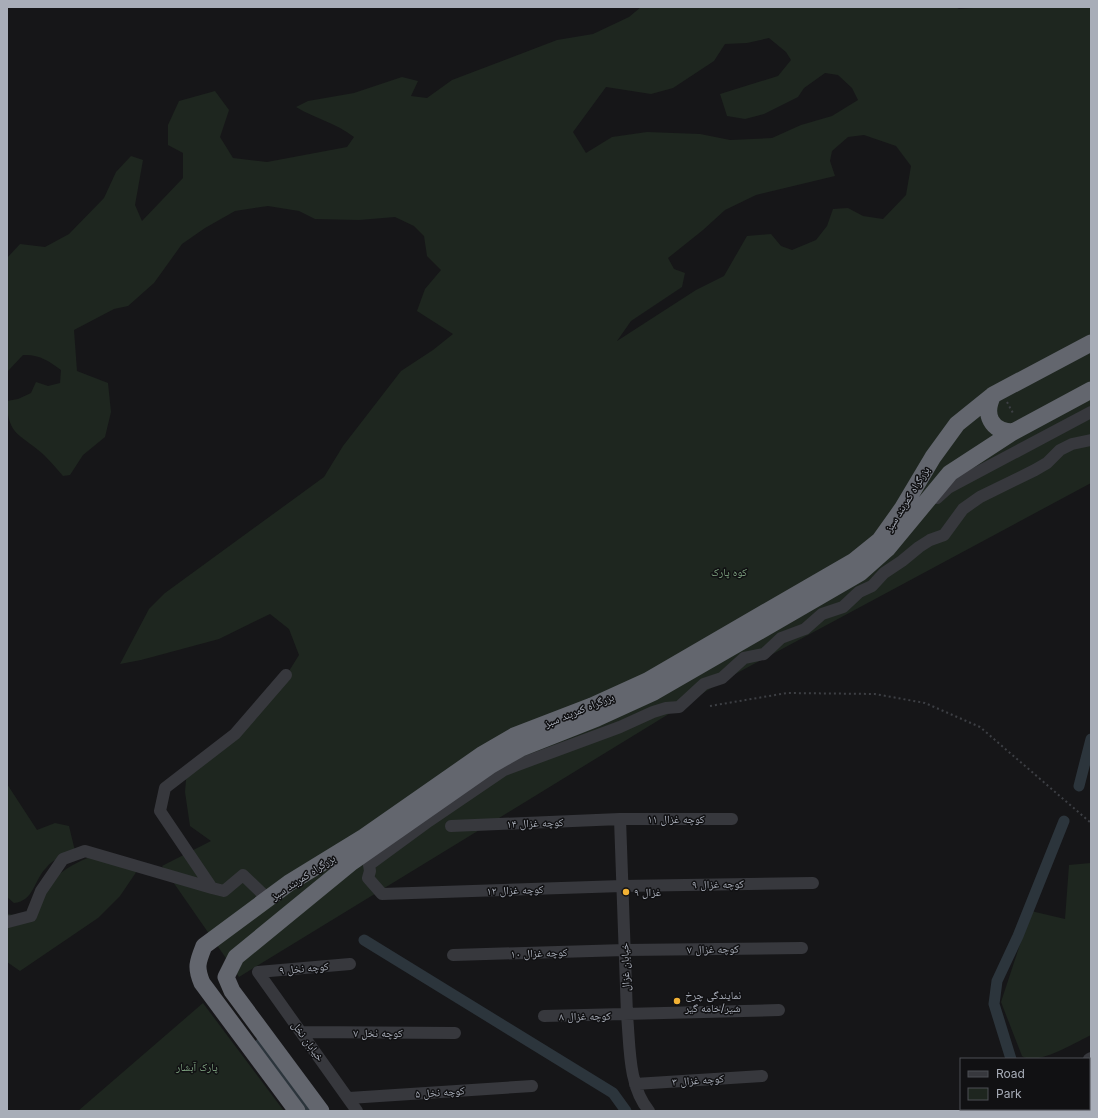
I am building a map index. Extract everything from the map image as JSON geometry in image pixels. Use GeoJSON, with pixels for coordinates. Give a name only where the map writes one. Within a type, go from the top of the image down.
{"type":"FeatureCollection","features":[{"type":"Feature","properties":{"kind":"highway","name":"بزرگراه کمربند سبز"},"geometry":{"type":"LineString","coordinates":[[297,1111],[202,983],[197,972],[198,959],[204,946],[289,883],[345,850],[483,754],[508,739],[592,706],[647,681],[854,561],[880,540],[902,509],[933,457],[957,424],[993,395],[1091,343]]}},
{"type":"Feature","properties":{"kind":"highway","name":"بزرگراه کمربند سبز"},"geometry":{"type":"LineString","coordinates":[[320,1111],[232,991],[226,977],[236,957],[302,905],[365,852],[497,762],[521,748],[597,718],[654,692],[860,573],[887,550],[950,473],[1014,432],[1091,390]]}},
{"type":"Feature","properties":{"kind":"highway"},"geometry":{"type":"LineString","coordinates":[[993,395],[989,403],[988,412],[991,421],[996,428],[1005,432],[1014,432]]}},
{"type":"Feature","properties":{"kind":"highway"},"geometry":{"type":"LineString","coordinates":[[289,883],[302,890],[304,898],[302,905]]}},
{"type":"Feature","properties":{"kind":"street"},"geometry":{"type":"LineString","coordinates":[[914,516],[948,488],[1091,412]]}},
{"type":"Feature","properties":{"kind":"street","name":"کوچه غزال ۱۲"},"geometry":{"type":"LineString","coordinates":[[622,886],[382,894],[368,878],[370,871],[369,865],[429,821],[504,770],[620,727],[653,712],[666,708],[679,707],[704,684],[722,678],[744,658],[764,654],[781,638],[805,629],[822,614],[843,607],[859,592],[872,586],[884,573],[919,547],[930,540],[944,535],[963,509],[969,505],[1047,463],[1060,450],[1072,444],[1091,440]]}},
{"type":"Feature","properties":{"kind":"street"},"geometry":{"type":"LineString","coordinates":[[212,888],[160,811],[165,788],[235,734],[286,675]]}},
{"type":"Feature","properties":{"kind":"street","name":"کوچه غزال ۱۱"},"geometry":{"type":"LineString","coordinates":[[620,819],[732,819]]}},
{"type":"Feature","properties":{"kind":"street","name":"کوچه غزال ۱۴"},"geometry":{"type":"LineString","coordinates":[[451,826],[620,819]]}},
{"type":"Feature","properties":{"kind":"street","name":"خیابان غزال"},"geometry":{"type":"LineString","coordinates":[[620,819],[627,1015],[635,1084],[649,1111]]}},
{"type":"Feature","properties":{"kind":"street"},"geometry":{"type":"LineString","coordinates":[[7,921],[31,916],[41,891],[63,859],[84,851],[224,892],[243,875],[268,899]]}},
{"type":"Feature","properties":{"kind":"street","name":"کوچه غزال ۹"},"geometry":{"type":"LineString","coordinates":[[622,886],[813,883]]}},
{"type":"Feature","properties":{"kind":"street","name":"کوچه غزال ۷"},"geometry":{"type":"LineString","coordinates":[[625,950],[802,948]]}},
{"type":"Feature","properties":{"kind":"street","name":"کوچه غزال ۱۰"},"geometry":{"type":"LineString","coordinates":[[453,955],[625,950]]}},
{"type":"Feature","properties":{"kind":"street","name":"کوچه نخل ۹"},"geometry":{"type":"LineString","coordinates":[[258,972],[350,964]]}},
{"type":"Feature","properties":{"kind":"street","name":"خیابان نخل"},"geometry":{"type":"LineString","coordinates":[[258,972],[357,1111]]}},
{"type":"Feature","properties":{"kind":"street","name":"کوچه غزال ۸"},"geometry":{"type":"LineString","coordinates":[[544,1016],[779,1010]]}},
{"type":"Feature","properties":{"kind":"street","name":"کوچه نخل ۷"},"geometry":{"type":"LineString","coordinates":[[301,1032],[455,1033]]}},
{"type":"Feature","properties":{"kind":"street","name":"کوچه غزال ۳"},"geometry":{"type":"LineString","coordinates":[[635,1084],[762,1076]]}},
{"type":"Feature","properties":{"kind":"street","name":"کوچه نخل ۵"},"geometry":{"type":"LineString","coordinates":[[349,1098],[532,1086]]}},
{"type":"Feature","properties":{"kind":"path"},"geometry":{"type":"LineString","coordinates":[[710,706],[787,693],[875,694],[925,703],[980,727],[1091,823]]}},
{"type":"Feature","properties":{"kind":"green space","name":"کوه پارک"},"geometry":{"type":"Polygon","coordinates":[[[641,7],[956,7],[959,9],[986,7],[1091,7],[1091,483],[726,679],[239,977],[162,866],[211,841],[190,826],[185,792],[187,768],[271,700],[299,655],[289,629],[270,614],[219,639],[141,660],[120,664],[149,609],[165,593],[324,477],[343,446],[401,371],[433,350],[453,334],[417,311],[425,289],[441,270],[427,256],[424,236],[414,226],[395,217],[359,220],[315,219],[299,211],[268,206],[235,211],[205,228],[182,244],[154,283],[128,306],[114,309],[74,330],[77,371],[108,383],[111,412],[105,437],[83,455],[70,475],[63,476],[44,455],[23,439],[13,429],[10,422],[7,401],[18,399],[31,393],[36,382],[48,386],[60,383],[61,370],[44,359],[23,355],[7,372],[7,258],[20,244],[45,247],[69,234],[104,198],[116,172],[131,156],[143,160],[135,205],[142,221],[183,178],[183,153],[168,145],[168,125],[179,101],[215,91],[229,110],[220,137],[233,158],[267,162],[347,147],[354,137],[340,128],[296,107],[308,101],[354,93],[402,77],[418,81],[411,96],[427,98],[452,80],[557,40],[593,34],[629,17],[641,7]],[[769,38],[747,43],[725,44],[714,61],[673,88],[651,94],[606,87],[573,132],[586,153],[612,137],[647,132],[700,134],[730,140],[772,138],[801,125],[832,116],[858,100],[852,88],[838,75],[825,73],[804,88],[798,97],[764,114],[745,119],[727,116],[720,94],[778,76],[791,60],[786,52],[769,38]],[[864,135],[848,137],[832,151],[830,161],[835,176],[756,195],[725,210],[668,258],[674,269],[685,273],[682,287],[631,321],[617,341],[696,290],[724,276],[747,236],[771,234],[781,246],[792,250],[816,240],[827,226],[833,209],[848,208],[863,216],[883,219],[906,195],[911,166],[896,146],[864,135]]]}},
{"type":"Feature","properties":{"kind":"green space"},"geometry":{"type":"Polygon","coordinates":[[[7,784],[37,830],[55,823],[69,826],[75,851],[52,862],[42,873],[30,894],[21,901],[14,903],[7,897],[7,784]]]}},
{"type":"Feature","properties":{"kind":"green space"},"geometry":{"type":"Polygon","coordinates":[[[92,856],[139,868],[120,896],[98,918],[20,971],[7,962],[7,913],[16,915],[25,913],[33,908],[40,902],[59,874],[92,856]]]}},
{"type":"Feature","properties":{"kind":"green space"},"geometry":{"type":"Polygon","coordinates":[[[1091,863],[1091,1035],[1066,1048],[1046,1056],[1026,1058],[1022,1056],[1001,1002],[1031,911],[1065,919],[1069,865],[1091,863]]]}},
{"type":"Feature","properties":{"kind":"green space","name":"پارک آبشار"},"geometry":{"type":"Polygon","coordinates":[[[203,1003],[284,1111],[78,1111],[203,1003]]]}},
{"type":"Feature","properties":{"kind":"waterway"},"geometry":{"type":"LineString","coordinates":[[1079,786],[1091,739]]}},
{"type":"Feature","properties":{"kind":"waterway"},"geometry":{"type":"LineString","coordinates":[[1011,1058],[994,1004],[997,981],[1018,936],[1064,821]]}},
{"type":"Feature","properties":{"kind":"waterway"},"geometry":{"type":"LineString","coordinates":[[364,940],[613,1093],[626,1111]]}},
{"type":"Feature","properties":{"kind":"waterway"},"geometry":{"type":"LineString","coordinates":[[260,1044],[308,1111]]}},
{"type":"Feature","properties":{"kind":"place","name":"غزال ۹"},"geometry":{"type":"Point","coordinates":[626,892]}},
{"type":"Feature","properties":{"kind":"place","name":"نمایندگی چرخ شیر/خامه گیر"},"geometry":{"type":"Point","coordinates":[677,1001]}}]}
